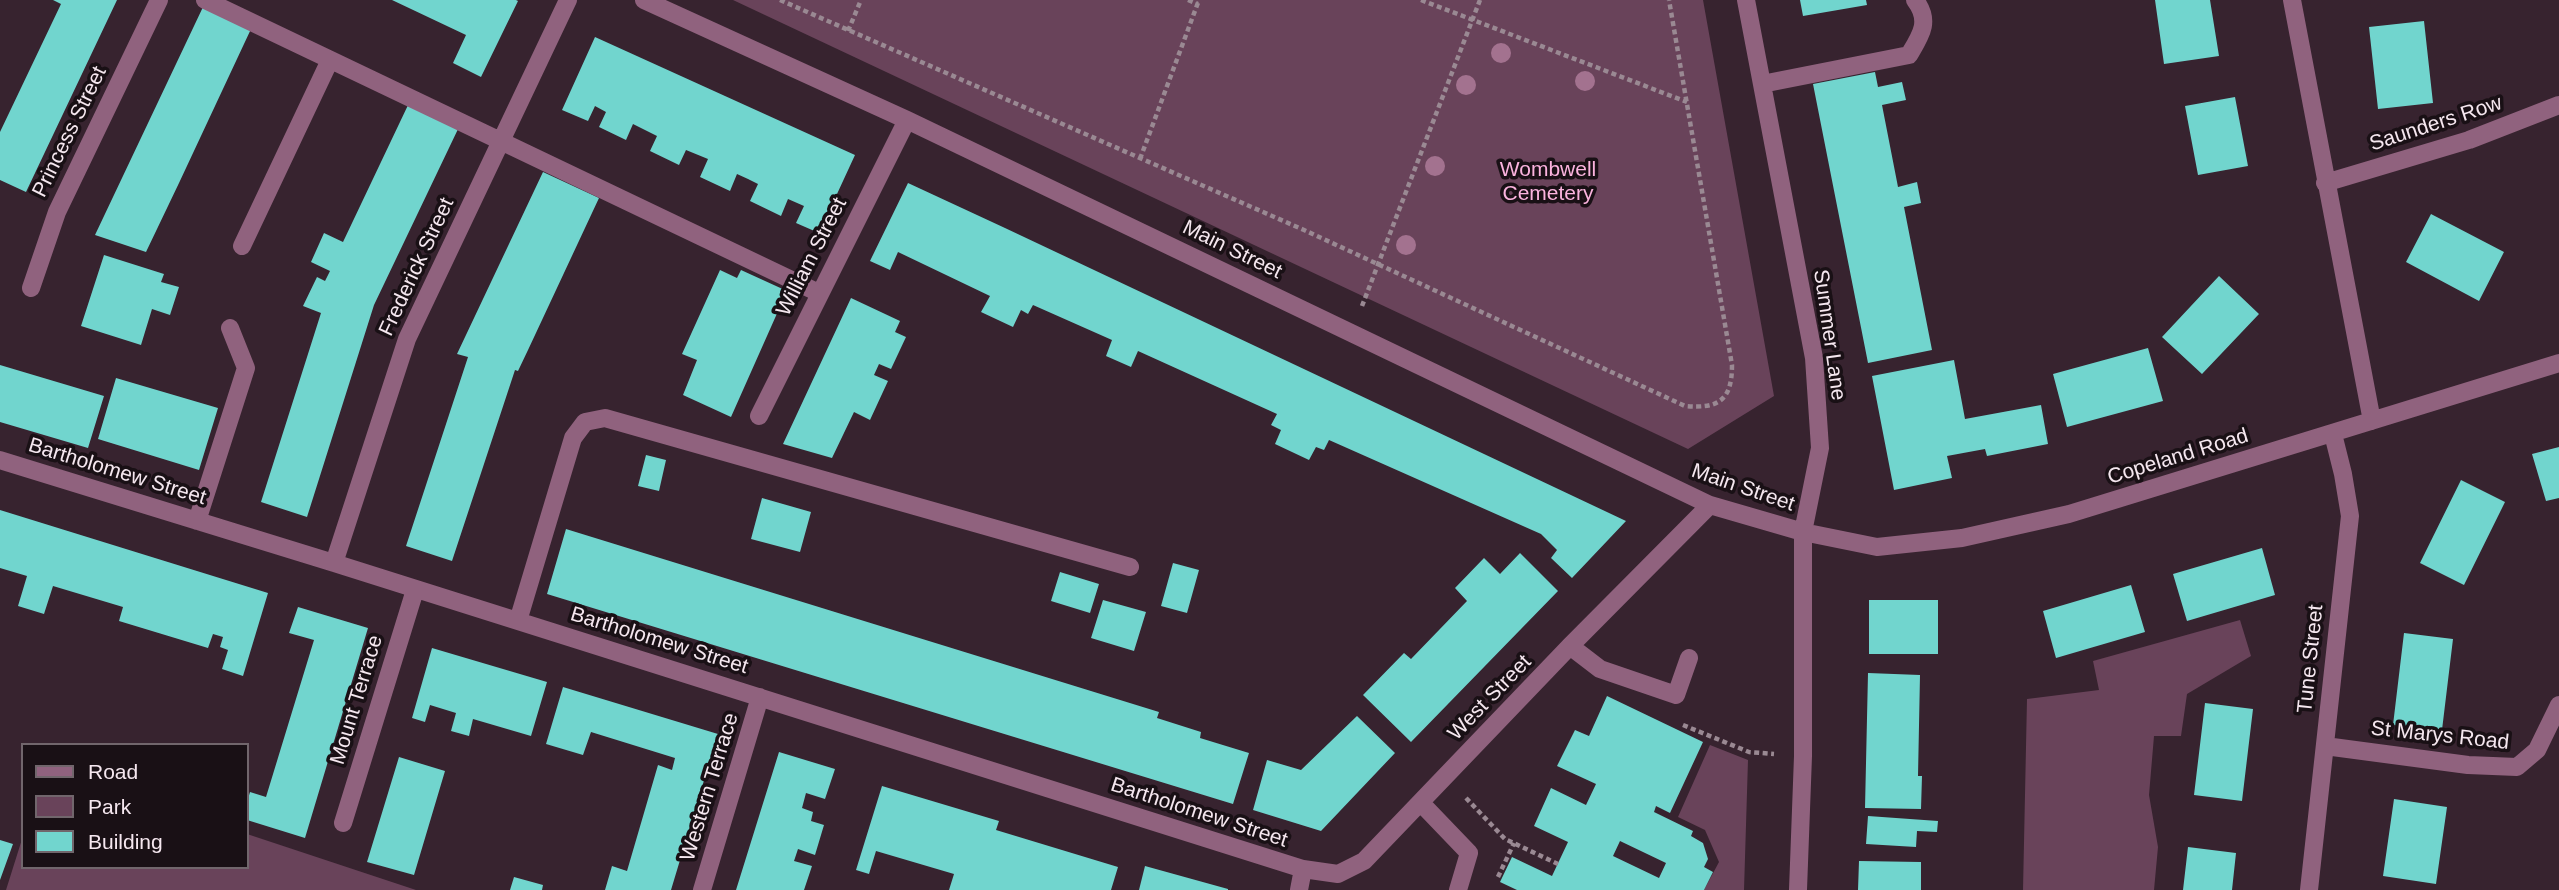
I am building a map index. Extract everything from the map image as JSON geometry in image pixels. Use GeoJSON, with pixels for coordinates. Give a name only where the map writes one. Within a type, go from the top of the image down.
{"type":"FeatureCollection","features":[{"type":"Feature","properties":{"kind":"street","name":"Princess Street"},"geometry":{"type":"LineString","coordinates":[[31,288],[57,212],[159,0]]}},
{"type":"Feature","properties":{"kind":"street"},"geometry":{"type":"LineString","coordinates":[[205,0],[819,292]]}},
{"type":"Feature","properties":{"kind":"street","name":"Frederick Street"},"geometry":{"type":"LineString","coordinates":[[334,563],[407,339],[568,0]]}},
{"type":"Feature","properties":{"kind":"street","name":"Main Street"},"geometry":{"type":"LineString","coordinates":[[644,0],[907,120],[1710,505],[1804,532]]}},
{"type":"Feature","properties":{"kind":"street","name":"Summer Lane"},"geometry":{"type":"LineString","coordinates":[[1746,0],[1814,358],[1820,448],[1804,532],[1798,890]]}},
{"type":"Feature","properties":{"kind":"street"},"geometry":{"type":"LineString","coordinates":[[1762,84],[1909,55],[1922,33],[1923,11],[1915,0]]}},
{"type":"Feature","properties":{"kind":"street"},"geometry":{"type":"LineString","coordinates":[[2292,0],[2372,421]]}},
{"type":"Feature","properties":{"kind":"street"},"geometry":{"type":"LineString","coordinates":[[242,246],[330,60]]}},
{"type":"Feature","properties":{"kind":"street","name":"Saunders Row"},"geometry":{"type":"LineString","coordinates":[[2325,183],[2469,140],[2559,105]]}},
{"type":"Feature","properties":{"kind":"street","name":"William Street"},"geometry":{"type":"LineString","coordinates":[[759,416],[907,120]]}},
{"type":"Feature","properties":{"kind":"street"},"geometry":{"type":"LineString","coordinates":[[197,521],[246,368],[230,328]]}},
{"type":"Feature","properties":{"kind":"street","name":"Copeland Road"},"geometry":{"type":"LineString","coordinates":[[1804,532],[1877,547],[1962,538],[2069,514],[2559,363]]}},
{"type":"Feature","properties":{"kind":"street"},"geometry":{"type":"LineString","coordinates":[[518,621],[573,438],[585,422],[605,418],[1130,568]]}},
{"type":"Feature","properties":{"kind":"street","name":"Tune Street"},"geometry":{"type":"LineString","coordinates":[[2309,890],[2350,516],[2333,434]]}},
{"type":"Feature","properties":{"kind":"street","name":"Bartholomew Street"},"geometry":{"type":"LineString","coordinates":[[0,460],[1303,869]]}},
{"type":"Feature","properties":{"kind":"street","name":"West Street"},"geometry":{"type":"LineString","coordinates":[[1303,869],[1338,874],[1364,861],[1570,646],[1710,505]]}},
{"type":"Feature","properties":{"kind":"street","name":"Mount Terrace"},"geometry":{"type":"LineString","coordinates":[[343,823],[415,590]]}},
{"type":"Feature","properties":{"kind":"street"},"geometry":{"type":"LineString","coordinates":[[1570,646],[1600,669],[1676,695],[1689,658]]}},
{"type":"Feature","properties":{"kind":"street","name":"Western Terrace"},"geometry":{"type":"LineString","coordinates":[[702,890],[760,697]]}},
{"type":"Feature","properties":{"kind":"street","name":"St Marys Road"},"geometry":{"type":"LineString","coordinates":[[2325,746],[2468,765],[2517,767],[2537,750],[2559,705]]}},
{"type":"Feature","properties":{"kind":"street"},"geometry":{"type":"LineString","coordinates":[[1421,803],[1469,853],[1458,890]]}},
{"type":"Feature","properties":{"kind":"street"},"geometry":{"type":"LineString","coordinates":[[1299,890],[1303,869]]}},
{"type":"Feature","properties":{"kind":"path"},"geometry":{"type":"LineString","coordinates":[[780,0],[1304,230],[1685,405],[1707,408],[1723,399],[1732,385],[1732,365],[1669,0]]}},
{"type":"Feature","properties":{"kind":"path"},"geometry":{"type":"LineString","coordinates":[[848,31],[861,0]]}},
{"type":"Feature","properties":{"kind":"path"},"geometry":{"type":"LineString","coordinates":[[1140,159],[1199,2],[1188,0]]}},
{"type":"Feature","properties":{"kind":"path"},"geometry":{"type":"LineString","coordinates":[[1422,0],[1687,102]]}},
{"type":"Feature","properties":{"kind":"path"},"geometry":{"type":"LineString","coordinates":[[1351,333],[1480,0]]}},
{"type":"Feature","properties":{"kind":"path"},"geometry":{"type":"LineString","coordinates":[[1677,723],[1749,752],[1802,756]]}},
{"type":"Feature","properties":{"kind":"path"},"geometry":{"type":"LineString","coordinates":[[1445,778],[1505,839],[1558,864]]}},
{"type":"Feature","properties":{"kind":"green space","name":"Wombwell Cemetery"},"geometry":{"type":"Polygon","coordinates":[[[733,0],[1703,0],[1774,396],[1688,449],[733,0]]]}},
{"type":"Feature","properties":{"kind":"green space"},"geometry":{"type":"Polygon","coordinates":[[[2240,620],[2251,656],[2187,694],[2181,736],[2154,736],[2149,795],[2158,847],[2154,890],[2023,890],[2027,699],[2099,690],[2093,661],[2240,620]]]}},
{"type":"Feature","properties":{"kind":"green space"},"geometry":{"type":"Polygon","coordinates":[[[1710,745],[1748,760],[1744,890],[1704,890],[1719,862],[1705,830],[1678,817],[1710,745]]]}},
{"type":"Feature","properties":{"kind":"green space"},"geometry":{"type":"Polygon","coordinates":[[[248,834],[416,890],[6,890],[21,842],[21,869],[248,869],[248,834]]]}},
{"type":"Feature","properties":{"kind":"building"},"geometry":{"type":"Polygon","coordinates":[[[53,0],[117,0],[26,192],[0,180],[0,132],[61,4],[53,0]]]}},
{"type":"Feature","properties":{"kind":"building"},"geometry":{"type":"Polygon","coordinates":[[[392,0],[518,1],[481,77],[453,63],[466,35],[392,0]]]}},
{"type":"Feature","properties":{"kind":"building"},"geometry":{"type":"Polygon","coordinates":[[[1800,0],[1866,0],[1867,5],[1803,16],[1800,0]]]}},
{"type":"Feature","properties":{"kind":"building"},"geometry":{"type":"Polygon","coordinates":[[[2155,0],[2210,0],[2219,56],[2164,64],[2155,0]]]}},
{"type":"Feature","properties":{"kind":"building"},"geometry":{"type":"Polygon","coordinates":[[[203,7],[251,29],[179,183],[146,252],[95,235],[203,7]]]}},
{"type":"Feature","properties":{"kind":"building"},"geometry":{"type":"Polygon","coordinates":[[[2424,21],[2433,103],[2378,109],[2369,27],[2424,21]]]}},
{"type":"Feature","properties":{"kind":"building"},"geometry":{"type":"Polygon","coordinates":[[[595,37],[855,155],[819,233],[796,223],[804,206],[788,199],[781,216],[750,201],[758,184],[748,179],[737,174],[730,191],[700,177],[708,159],[686,150],[679,165],[650,151],[657,136],[633,124],[626,140],[599,127],[606,112],[595,106],[588,121],[562,110],[595,37]]]}},
{"type":"Feature","properties":{"kind":"building"},"geometry":{"type":"Polygon","coordinates":[[[1875,72],[1878,87],[1902,82],[1906,100],[1882,105],[1898,187],[1917,182],[1921,203],[1904,207],[1932,350],[1868,363],[1813,84],[1875,72]]]}},
{"type":"Feature","properties":{"kind":"building"},"geometry":{"type":"Polygon","coordinates":[[[2235,97],[2248,166],[2198,175],[2185,106],[2235,97]]]}},
{"type":"Feature","properties":{"kind":"building"},"geometry":{"type":"Polygon","coordinates":[[[409,103],[459,127],[374,305],[307,517],[261,502],[321,313],[303,306],[317,277],[325,281],[330,271],[311,262],[324,233],[343,242],[409,103]]]}},
{"type":"Feature","properties":{"kind":"building"},"geometry":{"type":"Polygon","coordinates":[[[543,172],[599,198],[518,371],[515,370],[452,561],[406,546],[468,357],[457,354],[543,172]]]}},
{"type":"Feature","properties":{"kind":"building"},"geometry":{"type":"Polygon","coordinates":[[[908,183],[1626,521],[1572,578],[1551,558],[1557,550],[1541,534],[1329,440],[1324,450],[1316,447],[1309,460],[1275,444],[1281,430],[1271,425],[1277,414],[1138,351],[1131,367],[1106,356],[1112,340],[1033,305],[1028,314],[1021,310],[1013,327],[981,312],[990,296],[898,252],[890,270],[870,261],[908,183]]]}},
{"type":"Feature","properties":{"kind":"building"},"geometry":{"type":"Polygon","coordinates":[[[2431,214],[2504,252],[2479,301],[2406,262],[2431,214]]]}},
{"type":"Feature","properties":{"kind":"building"},"geometry":{"type":"Polygon","coordinates":[[[104,255],[164,274],[161,282],[179,287],[170,315],[152,309],[141,345],[81,326],[104,255]]]}},
{"type":"Feature","properties":{"kind":"building"},"geometry":{"type":"Polygon","coordinates":[[[720,270],[737,278],[741,270],[787,291],[731,417],[683,395],[697,360],[682,354],[720,270]]]}},
{"type":"Feature","properties":{"kind":"building"},"geometry":{"type":"Polygon","coordinates":[[[2219,276],[2259,314],[2202,374],[2162,337],[2219,276]]]}},
{"type":"Feature","properties":{"kind":"building"},"geometry":{"type":"Polygon","coordinates":[[[851,298],[900,321],[895,332],[906,337],[891,369],[879,364],[874,375],[888,381],[870,420],[854,412],[832,458],[783,444],[851,298]]]}},
{"type":"Feature","properties":{"kind":"building"},"geometry":{"type":"Polygon","coordinates":[[[2148,348],[2163,401],[2067,427],[2053,374],[2148,348]]]}},
{"type":"Feature","properties":{"kind":"building"},"geometry":{"type":"Polygon","coordinates":[[[1954,360],[1965,419],[2041,405],[2048,444],[1987,456],[1985,449],[1947,456],[1952,478],[1894,490],[1872,376],[1954,360]]]}},
{"type":"Feature","properties":{"kind":"building"},"geometry":{"type":"Polygon","coordinates":[[[0,365],[104,396],[88,448],[0,422],[0,365]]]}},
{"type":"Feature","properties":{"kind":"building"},"geometry":{"type":"Polygon","coordinates":[[[116,378],[218,408],[199,470],[98,439],[116,378]]]}},
{"type":"Feature","properties":{"kind":"building"},"geometry":{"type":"Polygon","coordinates":[[[2559,447],[2559,498],[2546,501],[2532,454],[2559,447]]]}},
{"type":"Feature","properties":{"kind":"building"},"geometry":{"type":"Polygon","coordinates":[[[646,455],[666,460],[659,491],[638,486],[646,455]]]}},
{"type":"Feature","properties":{"kind":"building"},"geometry":{"type":"Polygon","coordinates":[[[2461,480],[2505,502],[2464,585],[2420,563],[2461,480]]]}},
{"type":"Feature","properties":{"kind":"building"},"geometry":{"type":"Polygon","coordinates":[[[762,498],[811,512],[800,552],[751,539],[762,498]]]}},
{"type":"Feature","properties":{"kind":"building"},"geometry":{"type":"Polygon","coordinates":[[[0,510],[268,593],[243,676],[222,669],[228,650],[220,647],[223,637],[213,634],[208,648],[119,621],[123,607],[53,586],[44,614],[18,606],[27,576],[0,568],[0,510]]]}},
{"type":"Feature","properties":{"kind":"building"},"geometry":{"type":"Polygon","coordinates":[[[566,529],[1159,712],[1157,718],[1201,732],[1200,738],[1249,753],[1233,804],[547,594],[566,529]]]}},
{"type":"Feature","properties":{"kind":"building"},"geometry":{"type":"Polygon","coordinates":[[[2262,548],[2275,595],[2187,621],[2173,574],[2262,548]]]}},
{"type":"Feature","properties":{"kind":"building"},"geometry":{"type":"Polygon","coordinates":[[[1520,553],[1558,591],[1411,742],[1363,695],[1404,653],[1411,659],[1467,601],[1455,588],[1484,558],[1500,574],[1520,553]]]}},
{"type":"Feature","properties":{"kind":"building"},"geometry":{"type":"Polygon","coordinates":[[[1173,563],[1199,570],[1187,613],[1161,606],[1173,563]]]}},
{"type":"Feature","properties":{"kind":"building"},"geometry":{"type":"Polygon","coordinates":[[[1060,572],[1099,584],[1090,613],[1051,601],[1060,572]]]}},
{"type":"Feature","properties":{"kind":"building"},"geometry":{"type":"Polygon","coordinates":[[[2131,585],[2145,632],[2056,658],[2043,611],[2131,585]]]}},
{"type":"Feature","properties":{"kind":"building"},"geometry":{"type":"Polygon","coordinates":[[[1103,600],[1146,612],[1134,651],[1091,638],[1103,600]]]}},
{"type":"Feature","properties":{"kind":"building"},"geometry":{"type":"Polygon","coordinates":[[[1869,600],[1938,600],[1938,654],[1869,654],[1869,600]]]}},
{"type":"Feature","properties":{"kind":"building"},"geometry":{"type":"Polygon","coordinates":[[[298,607],[368,628],[305,838],[248,820],[250,792],[266,797],[314,640],[289,633],[298,607]]]}},
{"type":"Feature","properties":{"kind":"building"},"geometry":{"type":"Polygon","coordinates":[[[2404,633],[2453,639],[2442,730],[2393,725],[2404,633]]]}},
{"type":"Feature","properties":{"kind":"building"},"geometry":{"type":"Polygon","coordinates":[[[432,648],[547,682],[531,736],[473,719],[469,736],[451,731],[456,713],[430,705],[425,722],[412,718],[432,648]]]}},
{"type":"Feature","properties":{"kind":"building"},"geometry":{"type":"Polygon","coordinates":[[[1868,673],[1920,675],[1918,776],[1922,776],[1921,809],[1865,808],[1868,673]]]}},
{"type":"Feature","properties":{"kind":"building"},"geometry":{"type":"Polygon","coordinates":[[[563,687],[718,734],[671,890],[605,890],[612,866],[627,871],[658,765],[672,770],[675,758],[591,732],[583,755],[546,744],[563,687]]]}},
{"type":"Feature","properties":{"kind":"building"},"geometry":{"type":"Polygon","coordinates":[[[1607,696],[1703,742],[1670,813],[1656,806],[1654,812],[1693,831],[1691,836],[1703,843],[1708,859],[1704,867],[1713,872],[1704,890],[1517,890],[1500,882],[1512,857],[1552,876],[1568,842],[1534,826],[1551,788],[1586,805],[1596,784],[1557,766],[1575,730],[1589,736],[1607,696]],[[1620,841],[1613,856],[1659,878],[1666,863],[1620,841]]]}},
{"type":"Feature","properties":{"kind":"building"},"geometry":{"type":"Polygon","coordinates":[[[2205,703],[2253,709],[2242,801],[2194,795],[2205,703]]]}},
{"type":"Feature","properties":{"kind":"building"},"geometry":{"type":"Polygon","coordinates":[[[1357,716],[1395,753],[1321,831],[1253,810],[1267,760],[1301,770],[1357,716]]]}},
{"type":"Feature","properties":{"kind":"building"},"geometry":{"type":"Polygon","coordinates":[[[779,752],[835,769],[825,799],[806,793],[802,808],[813,812],[811,821],[824,825],[815,855],[798,849],[794,861],[812,866],[804,890],[736,890],[779,752]]]}},
{"type":"Feature","properties":{"kind":"building"},"geometry":{"type":"Polygon","coordinates":[[[399,757],[445,771],[414,875],[367,862],[399,757]]]}},
{"type":"Feature","properties":{"kind":"building"},"geometry":{"type":"Polygon","coordinates":[[[882,786],[999,821],[996,830],[1118,867],[1111,890],[949,890],[954,874],[876,851],[869,874],[856,870],[882,786]]]}},
{"type":"Feature","properties":{"kind":"building"},"geometry":{"type":"Polygon","coordinates":[[[2394,799],[2447,807],[2436,884],[2383,876],[2394,799]]]}},
{"type":"Feature","properties":{"kind":"building"},"geometry":{"type":"Polygon","coordinates":[[[1868,816],[1938,821],[1937,832],[1917,831],[1916,847],[1866,844],[1868,816]]]}},
{"type":"Feature","properties":{"kind":"building"},"geometry":{"type":"Polygon","coordinates":[[[0,840],[13,844],[0,880],[0,840]]]}},
{"type":"Feature","properties":{"kind":"building"},"geometry":{"type":"Polygon","coordinates":[[[2188,847],[2236,853],[2232,890],[2183,890],[2188,847]]]}},
{"type":"Feature","properties":{"kind":"building"},"geometry":{"type":"Polygon","coordinates":[[[1859,861],[1921,862],[1921,890],[1858,890],[1859,861]]]}},
{"type":"Feature","properties":{"kind":"building"},"geometry":{"type":"Polygon","coordinates":[[[1145,866],[1228,889],[1228,890],[1139,890],[1145,866]]]}},
{"type":"Feature","properties":{"kind":"building"},"geometry":{"type":"Polygon","coordinates":[[[514,877],[543,885],[542,890],[510,890],[514,877]]]}}]}
